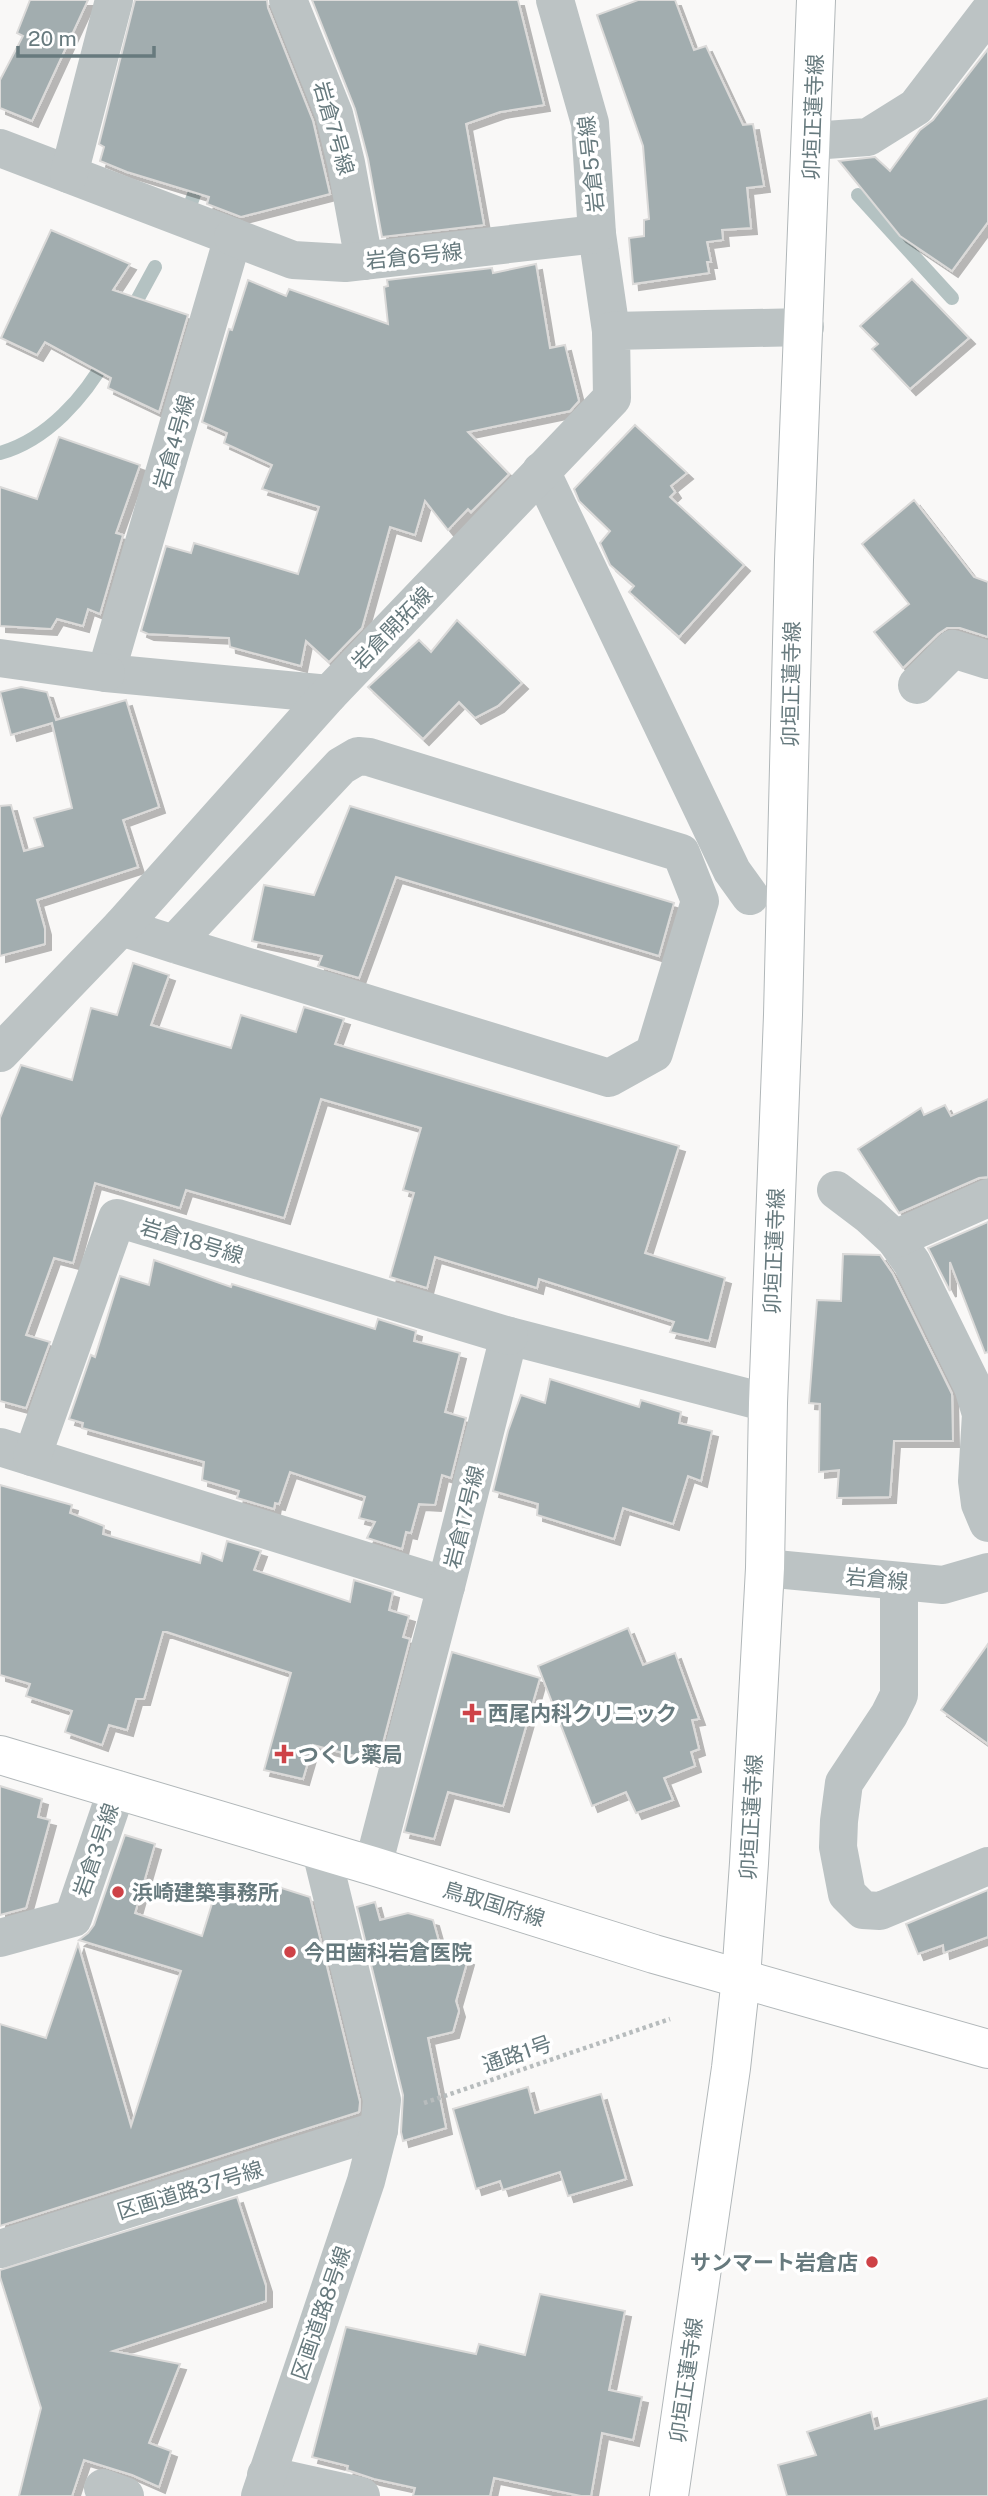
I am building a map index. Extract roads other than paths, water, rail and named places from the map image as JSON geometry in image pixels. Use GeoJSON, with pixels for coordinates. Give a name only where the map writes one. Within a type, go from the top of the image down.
{"type":"FeatureCollection","features":[{"type":"Feature","properties":{"kind":"main road","name":"卯垣正蓮寺線"},"geometry":{"type":"LineString","coordinates":[[669,2496],[731,2068],[749,1863],[765,1568],[794,560],[816,0]]}},
{"type":"Feature","properties":{"kind":"main road","name":"鳥取国府線"},"geometry":{"type":"LineString","coordinates":[[0,1755],[741,1978],[988,2049]]}},
{"type":"Feature","properties":{"kind":"street"},"geometry":{"type":"LineString","coordinates":[[69,174],[114,0]]}},
{"type":"Feature","properties":{"kind":"street","name":"岩倉7号線"},"geometry":{"type":"LineString","coordinates":[[288,0],[334,114],[364,261]]}},
{"type":"Feature","properties":{"kind":"street","name":"岩倉5号線"},"geometry":{"type":"LineString","coordinates":[[555,0],[590,123],[597,234],[611,331]]}},
{"type":"Feature","properties":{"kind":"street"},"geometry":{"type":"LineString","coordinates":[[812,141],[868,137],[916,107],[988,13]]}},
{"type":"Feature","properties":{"kind":"street"},"geometry":{"type":"LineString","coordinates":[[0,148],[233,237]]}},
{"type":"Feature","properties":{"kind":"street","name":"岩倉6号線"},"geometry":{"type":"LineString","coordinates":[[233,237],[293,260],[345,263],[597,234]]}},
{"type":"Feature","properties":{"kind":"street","name":"岩倉4号線"},"geometry":{"type":"LineString","coordinates":[[106,673],[233,237]]}},
{"type":"Feature","properties":{"kind":"street"},"geometry":{"type":"LineString","coordinates":[[611,331],[805,327]]}},
{"type":"Feature","properties":{"kind":"street","name":"岩倉開拓線"},"geometry":{"type":"LineString","coordinates":[[0,1053],[121,927],[329,694],[612,398],[611,331]]}},
{"type":"Feature","properties":{"kind":"street"},"geometry":{"type":"LineString","coordinates":[[541,471],[732,871],[750,896]]}},
{"type":"Feature","properties":{"kind":"street"},"geometry":{"type":"LineString","coordinates":[[917,685],[953,649],[988,660]]}},
{"type":"Feature","properties":{"kind":"street"},"geometry":{"type":"LineString","coordinates":[[1,660],[106,673],[329,694]]}},
{"type":"Feature","properties":{"kind":"street"},"geometry":{"type":"LineString","coordinates":[[121,927],[174,944],[609,1078],[654,1053],[701,901],[681,853],[369,757],[358,756],[341,766],[174,944]]}},
{"type":"Feature","properties":{"kind":"street"},"geometry":{"type":"LineString","coordinates":[[836,1190],[895,1239],[912,1263],[973,1387],[981,1414],[977,1481],[980,1504],[988,1523]]}},
{"type":"Feature","properties":{"kind":"street"},"geometry":{"type":"LineString","coordinates":[[895,1239],[988,1198]]}},
{"type":"Feature","properties":{"kind":"street","name":"岩倉18号線"},"geometry":{"type":"LineString","coordinates":[[16,1452],[117,1218],[509,1336]]}},
{"type":"Feature","properties":{"kind":"street"},"geometry":{"type":"LineString","coordinates":[[509,1336],[768,1403]]}},
{"type":"Feature","properties":{"kind":"street","name":"岩倉17号線"},"geometry":{"type":"LineString","coordinates":[[16,1452],[446,1586],[509,1336]]}},
{"type":"Feature","properties":{"kind":"street","name":"岩倉線"},"geometry":{"type":"LineString","coordinates":[[765,1568],[943,1585],[988,1572]]}},
{"type":"Feature","properties":{"kind":"street"},"geometry":{"type":"LineString","coordinates":[[899,1581],[899,1695],[889,1715],[844,1783],[838,1847],[846,1894],[863,1910],[880,1911],[988,1866]]}},
{"type":"Feature","properties":{"kind":"street"},"geometry":{"type":"LineString","coordinates":[[373,1866],[446,1586]]}},
{"type":"Feature","properties":{"kind":"street","name":"岩倉3号線"},"geometry":{"type":"LineString","coordinates":[[0,1938],[73,1918],[117,1789]]}},
{"type":"Feature","properties":{"kind":"street","name":"区画道路8号線"},"geometry":{"type":"LineString","coordinates":[[263,2485],[362,2194],[379,2130],[382,2100],[321,1851]]}},
{"type":"Feature","properties":{"kind":"street","name":"区画道路37号線"},"geometry":{"type":"LineString","coordinates":[[0,2249],[379,2130]]}},
{"type":"Feature","properties":{"kind":"street"},"geometry":{"type":"LineString","coordinates":[[263,2485],[361,2496]]}},
{"type":"Feature","properties":{"kind":"waterway"},"geometry":{"type":"LineString","coordinates":[[191,203],[201,175]]}},
{"type":"Feature","properties":{"kind":"waterway"},"geometry":{"type":"LineString","coordinates":[[858,195],[952,298]]}},
{"type":"Feature","properties":{"kind":"waterway"},"geometry":{"type":"LineString","coordinates":[[129,315],[155,267]]}},
{"type":"Feature","properties":{"kind":"waterway"},"geometry":{"type":"LineString","coordinates":[[0,453],[33,438],[63,415],[88,386],[108,355]]}},
{"type":"Feature","properties":{"kind":"place","name":"西尾内科クリニック"},"geometry":{"type":"Point","coordinates":[472,1713]}},
{"type":"Feature","properties":{"kind":"place","name":"つくし薬局"},"geometry":{"type":"Point","coordinates":[284,1754]}},
{"type":"Feature","properties":{"kind":"place","name":"浜崎建築事務所"},"geometry":{"type":"Point","coordinates":[118,1892]}},
{"type":"Feature","properties":{"kind":"place","name":"今田歯科岩倉医院"},"geometry":{"type":"Point","coordinates":[290,1952]}},
{"type":"Feature","properties":{"kind":"place","name":"サンマート岩倉店"},"geometry":{"type":"Point","coordinates":[872,2262]}}]}
